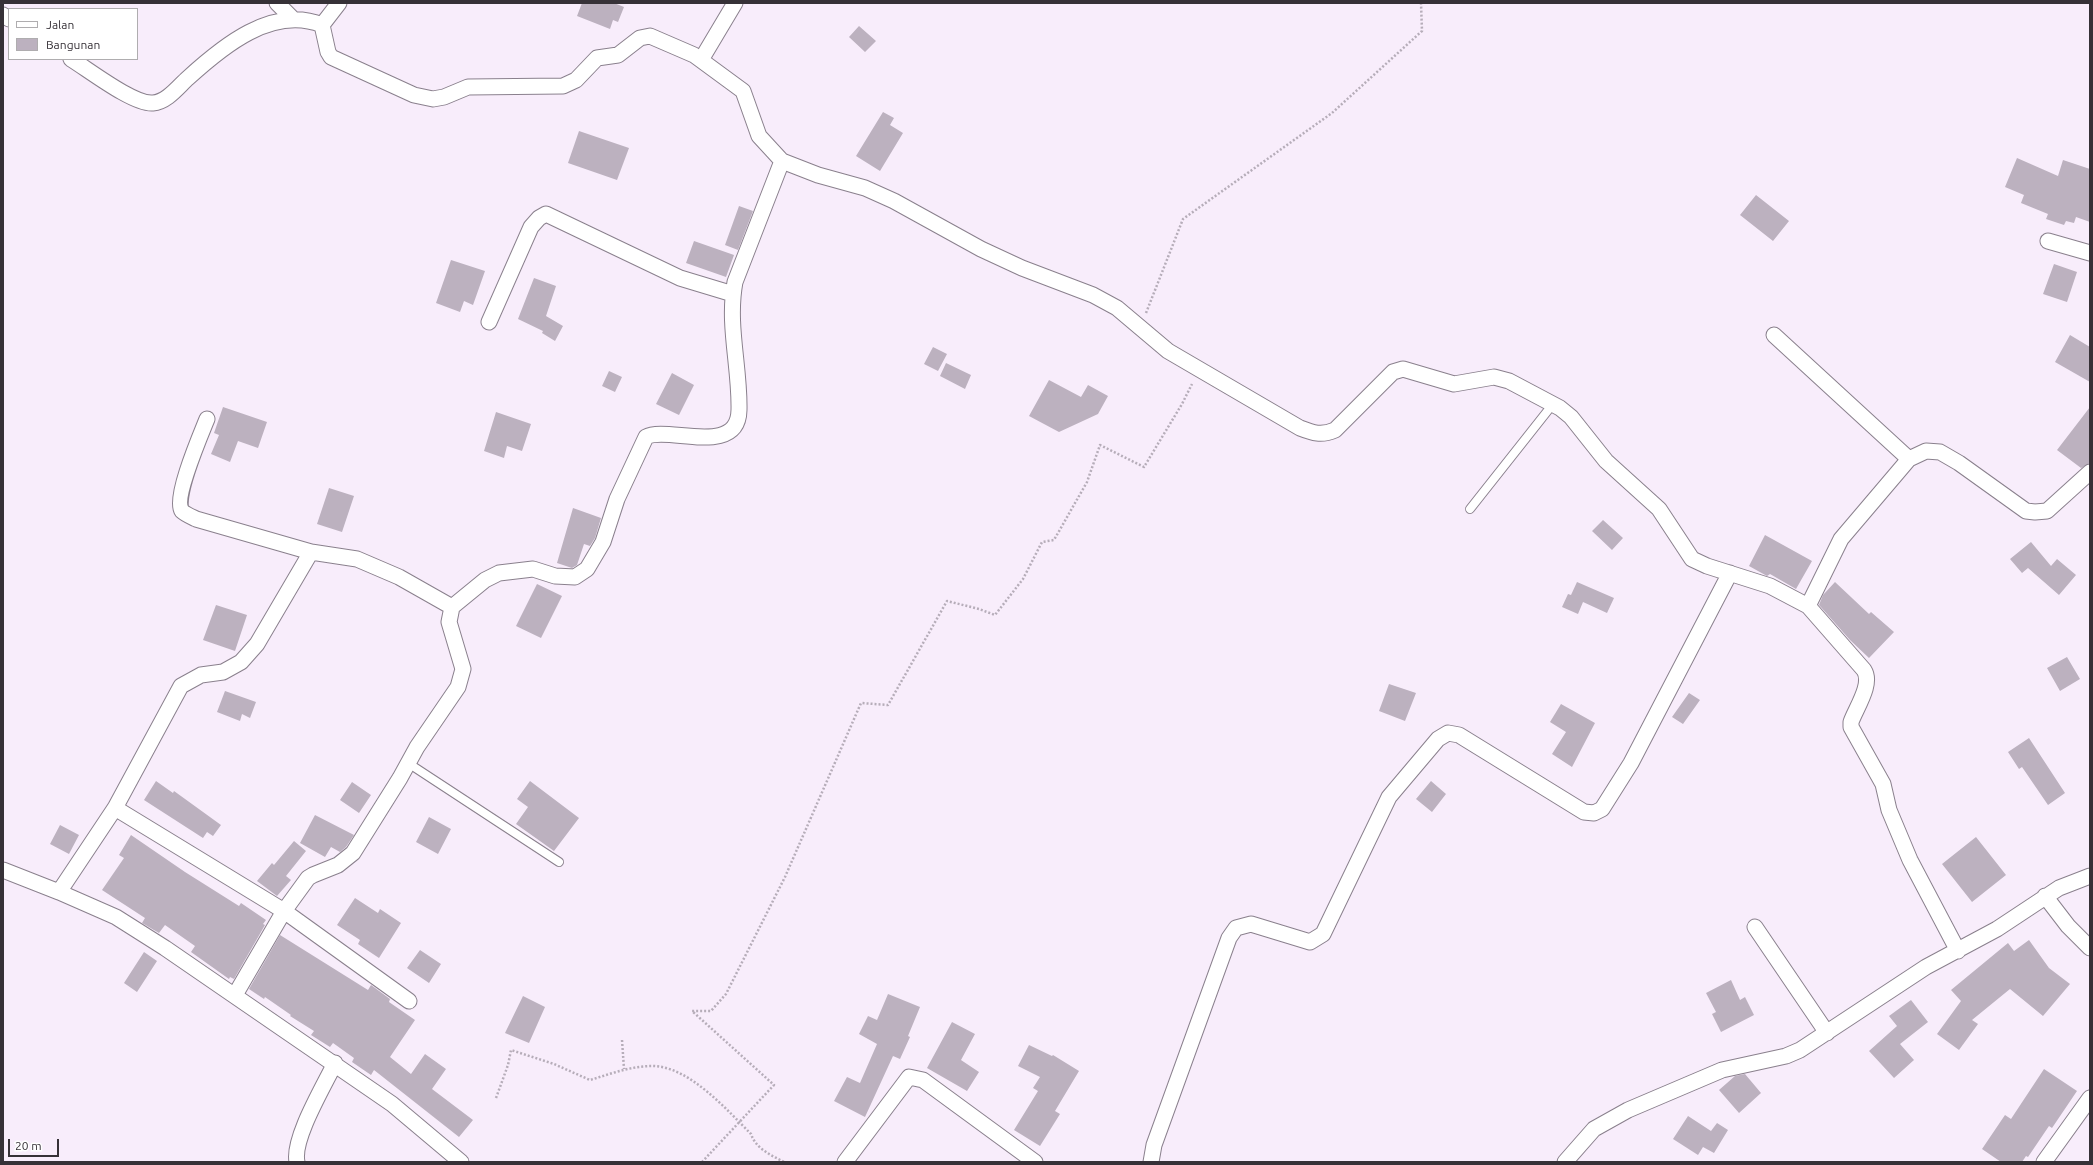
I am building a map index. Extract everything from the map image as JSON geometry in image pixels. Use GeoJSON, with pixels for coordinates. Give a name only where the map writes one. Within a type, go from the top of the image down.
{"type":"FeatureCollection","features":[{"type":"Feature","properties":{"kind":"street"},"geometry":{"type":"LineString","coordinates":[[277,3],[293,19]]}},
{"type":"Feature","properties":{"kind":"street"},"geometry":{"type":"LineString","coordinates":[[322,25],[339,3]]}},
{"type":"Feature","properties":{"kind":"street"},"geometry":{"type":"LineString","coordinates":[[701,60],[735,3]]}},
{"type":"Feature","properties":{"kind":"street"},"geometry":{"type":"LineString","coordinates":[[73,60],[133,99],[154,104],[167,97],[208,60],[237,38],[262,26],[293,19],[311,21],[322,25]]}},
{"type":"Feature","properties":{"kind":"street"},"geometry":{"type":"LineString","coordinates":[[322,25],[328,52],[331,57],[414,95],[433,99],[444,97],[468,86],[563,86],[576,80],[597,58],[618,55],[644,36],[650,36],[694,54],[743,91],[750,104],[752,119],[760,136],[782,160],[818,175],[865,188],[894,201],[980,248],[1022,268],[1093,295],[1117,308],[1155,341],[1199,369],[1300,428],[1315,434],[1326,434],[1335,430],[1392,372],[1403,370],[1454,384],[1494,378],[1508,381],[1553,404],[1571,417],[1606,461],[1659,509],[1692,559],[1770,586],[1808,606],[1868,675],[1867,683],[1851,722],[1851,727],[1883,784],[1889,810],[1910,860],[1958,951]]}},
{"type":"Feature","properties":{"kind":"street"},"geometry":{"type":"LineString","coordinates":[[235,995],[284,911],[308,878],[313,874],[338,865],[352,853],[408,763],[416,747],[458,687],[463,669],[448,622],[452,607],[485,580],[499,573],[533,569],[555,576],[575,577],[587,569],[603,542],[617,499],[646,437],[656,434],[699,438],[717,436],[732,427],[740,410],[732,312],[735,282],[782,160]]}},
{"type":"Feature","properties":{"kind":"street"},"geometry":{"type":"LineString","coordinates":[[488,322],[531,227],[539,218],[546,214],[680,278],[733,294]]}},
{"type":"Feature","properties":{"kind":"street"},"geometry":{"type":"LineString","coordinates":[[2048,241],[2090,253]]}},
{"type":"Feature","properties":{"kind":"street"},"geometry":{"type":"LineString","coordinates":[[1774,335],[1909,459]]}},
{"type":"Feature","properties":{"kind":"street"},"geometry":{"type":"LineString","coordinates":[[207,419],[182,486],[179,503],[182,511],[196,519],[311,552],[336,554],[357,559],[399,577],[452,607]]}},
{"type":"Feature","properties":{"kind":"street"},"geometry":{"type":"LineString","coordinates":[[1808,606],[1841,539],[1909,459],[1926,452],[1940,452],[1959,463],[2026,511],[2035,512],[2047,511],[2090,472]]}},
{"type":"Feature","properties":{"kind":"street"},"geometry":{"type":"LineString","coordinates":[[59,892],[114,808],[181,686],[201,675],[223,672],[241,662],[257,644],[311,552]]}},
{"type":"Feature","properties":{"kind":"street"},"geometry":{"type":"LineString","coordinates":[[1151,1162],[1154,1145],[1221,960],[1229,938],[1236,928],[1251,924],[1310,942],[1323,934],[1389,797],[1438,739],[1448,733],[1459,735],[1584,812],[1594,813],[1602,810],[1631,762],[1730,573]]}},
{"type":"Feature","properties":{"kind":"street"},"geometry":{"type":"LineString","coordinates":[[114,808],[284,911],[409,1000]]}},
{"type":"Feature","properties":{"kind":"street"},"geometry":{"type":"LineString","coordinates":[[3,870],[116,917],[235,995],[392,1104],[461,1162]]}},
{"type":"Feature","properties":{"kind":"street"},"geometry":{"type":"LineString","coordinates":[[1565,1162],[1575,1148],[1594,1129],[1628,1110],[1722,1070],[1786,1056],[1800,1050],[1926,967],[1997,929],[2059,888],[2090,876]]}},
{"type":"Feature","properties":{"kind":"street"},"geometry":{"type":"LineString","coordinates":[[2045,896],[2068,926],[2090,948]]}},
{"type":"Feature","properties":{"kind":"street"},"geometry":{"type":"LineString","coordinates":[[1755,927],[1827,1033]]}},
{"type":"Feature","properties":{"kind":"street"},"geometry":{"type":"LineString","coordinates":[[297,1162],[298,1143],[303,1130],[335,1064]]}},
{"type":"Feature","properties":{"kind":"street"},"geometry":{"type":"LineString","coordinates":[[845,1162],[909,1077],[923,1080],[1035,1162]]}},
{"type":"Feature","properties":{"kind":"street"},"geometry":{"type":"LineString","coordinates":[[2044,1162],[2090,1098]]}},
{"type":"Feature","properties":{"kind":"lane"},"geometry":{"type":"LineString","coordinates":[[1470,508],[1553,404]]}},
{"type":"Feature","properties":{"kind":"lane"},"geometry":{"type":"LineString","coordinates":[[408,763],[559,862]]}},
{"type":"Feature","properties":{"kind":"path"},"geometry":{"type":"LineString","coordinates":[[1145,314],[1183,219],[1332,113],[1422,31],[1421,3]]}},
{"type":"Feature","properties":{"kind":"path"},"geometry":{"type":"LineString","coordinates":[[702,1162],[774,1085],[692,1010],[711,1011],[726,994],[785,877],[861,703],[888,705],[947,601],[979,609],[995,615],[1023,579],[1042,542],[1054,540],[1087,482],[1100,445],[1144,467],[1182,404],[1199,369]]}},
{"type":"Feature","properties":{"kind":"path"},"geometry":{"type":"LineString","coordinates":[[622,1040],[624,1069]]}},
{"type":"Feature","properties":{"kind":"path"},"geometry":{"type":"LineString","coordinates":[[496,1098],[508,1065],[511,1050],[554,1064],[590,1080],[624,1069],[652,1066],[670,1068],[708,1092],[751,1134],[753,1141],[762,1150],[784,1162]]}},
{"type":"Feature","properties":{"kind":"building"},"geometry":{"type":"Polygon","coordinates":[[[582,3],[614,3],[624,7],[618,22],[613,20],[610,29],[577,16],[582,3]]]}},
{"type":"Feature","properties":{"kind":"building"},"geometry":{"type":"Polygon","coordinates":[[[859,26],[876,41],[865,52],[849,37],[859,26]]]}},
{"type":"Feature","properties":{"kind":"building"},"geometry":{"type":"Polygon","coordinates":[[[883,112],[894,118],[890,125],[903,133],[880,171],[856,156],[883,112]]]}},
{"type":"Feature","properties":{"kind":"building"},"geometry":{"type":"Polygon","coordinates":[[[579,131],[629,148],[617,180],[568,163],[579,131]]]}},
{"type":"Feature","properties":{"kind":"building"},"geometry":{"type":"Polygon","coordinates":[[[2017,158],[2058,176],[2063,160],[2090,169],[2090,222],[2076,217],[2074,223],[2066,221],[2064,225],[2046,219],[2048,214],[2021,203],[2024,195],[2005,187],[2017,158]]]}},
{"type":"Feature","properties":{"kind":"building"},"geometry":{"type":"Polygon","coordinates":[[[1756,195],[1789,221],[1773,241],[1740,215],[1756,195]]]}},
{"type":"Feature","properties":{"kind":"building"},"geometry":{"type":"Polygon","coordinates":[[[739,206],[753,211],[738,250],[725,245],[739,206]]]}},
{"type":"Feature","properties":{"kind":"building"},"geometry":{"type":"Polygon","coordinates":[[[694,241],[734,255],[726,277],[686,263],[694,241]]]}},
{"type":"Feature","properties":{"kind":"building"},"geometry":{"type":"Polygon","coordinates":[[[451,260],[485,271],[473,305],[464,301],[460,312],[436,303],[451,260]]]}},
{"type":"Feature","properties":{"kind":"building"},"geometry":{"type":"Polygon","coordinates":[[[2054,264],[2077,272],[2067,302],[2043,294],[2054,264]]]}},
{"type":"Feature","properties":{"kind":"building"},"geometry":{"type":"Polygon","coordinates":[[[534,278],[556,286],[546,316],[563,326],[555,341],[542,333],[543,331],[518,319],[534,278]]]}},
{"type":"Feature","properties":{"kind":"building"},"geometry":{"type":"Polygon","coordinates":[[[2070,335],[2090,347],[2090,382],[2055,362],[2070,335]]]}},
{"type":"Feature","properties":{"kind":"building"},"geometry":{"type":"Polygon","coordinates":[[[933,347],[947,354],[938,371],[924,364],[933,347]]]}},
{"type":"Feature","properties":{"kind":"building"},"geometry":{"type":"Polygon","coordinates":[[[946,363],[971,375],[965,389],[940,376],[946,363]]]}},
{"type":"Feature","properties":{"kind":"building"},"geometry":{"type":"Polygon","coordinates":[[[609,371],[622,377],[615,392],[602,386],[609,371]]]}},
{"type":"Feature","properties":{"kind":"building"},"geometry":{"type":"Polygon","coordinates":[[[672,373],[694,385],[679,415],[656,404],[672,373]]]}},
{"type":"Feature","properties":{"kind":"building"},"geometry":{"type":"Polygon","coordinates":[[[1049,380],[1081,397],[1088,385],[1108,396],[1098,414],[1059,432],[1029,416],[1049,380]]]}},
{"type":"Feature","properties":{"kind":"building"},"geometry":{"type":"Polygon","coordinates":[[[223,407],[267,422],[258,448],[238,441],[230,462],[211,454],[219,435],[214,433],[223,407]]]}},
{"type":"Feature","properties":{"kind":"building"},"geometry":{"type":"Polygon","coordinates":[[[2090,407],[2090,463],[2081,468],[2057,450],[2090,407]]]}},
{"type":"Feature","properties":{"kind":"building"},"geometry":{"type":"Polygon","coordinates":[[[496,412],[531,424],[522,451],[507,446],[504,458],[484,451],[496,412]]]}},
{"type":"Feature","properties":{"kind":"building"},"geometry":{"type":"Polygon","coordinates":[[[329,488],[354,496],[342,532],[317,524],[329,488]]]}},
{"type":"Feature","properties":{"kind":"building"},"geometry":{"type":"Polygon","coordinates":[[[573,508],[601,518],[595,538],[590,546],[584,544],[577,565],[572,568],[557,563],[573,508]]]}},
{"type":"Feature","properties":{"kind":"building"},"geometry":{"type":"Polygon","coordinates":[[[1603,520],[1623,538],[1612,550],[1592,531],[1603,520]]]}},
{"type":"Feature","properties":{"kind":"building"},"geometry":{"type":"Polygon","coordinates":[[[1765,535],[1812,561],[1796,589],[1770,574],[1767,576],[1749,566],[1765,535]]]}},
{"type":"Feature","properties":{"kind":"building"},"geometry":{"type":"Polygon","coordinates":[[[2031,542],[2051,566],[2057,559],[2076,575],[2059,595],[2028,568],[2022,573],[2010,559],[2031,542]]]}},
{"type":"Feature","properties":{"kind":"building"},"geometry":{"type":"Polygon","coordinates":[[[1577,582],[1614,598],[1607,613],[1583,602],[1578,614],[1562,607],[1568,594],[1571,595],[1577,582]]]}},
{"type":"Feature","properties":{"kind":"building"},"geometry":{"type":"Polygon","coordinates":[[[1835,582],[1869,614],[1871,612],[1894,632],[1869,658],[1850,640],[1819,605],[1823,595],[1835,582]]]}},
{"type":"Feature","properties":{"kind":"building"},"geometry":{"type":"Polygon","coordinates":[[[537,584],[562,596],[541,638],[516,626],[537,584]]]}},
{"type":"Feature","properties":{"kind":"building"},"geometry":{"type":"Polygon","coordinates":[[[216,605],[247,615],[235,651],[203,640],[216,605]]]}},
{"type":"Feature","properties":{"kind":"building"},"geometry":{"type":"Polygon","coordinates":[[[2067,657],[2080,679],[2060,691],[2047,668],[2067,657]]]}},
{"type":"Feature","properties":{"kind":"building"},"geometry":{"type":"Polygon","coordinates":[[[1389,684],[1416,693],[1405,721],[1379,711],[1389,684]]]}},
{"type":"Feature","properties":{"kind":"building"},"geometry":{"type":"Polygon","coordinates":[[[225,691],[256,702],[250,718],[242,714],[240,721],[217,712],[225,691]]]}},
{"type":"Feature","properties":{"kind":"building"},"geometry":{"type":"Polygon","coordinates":[[[1689,693],[1700,700],[1683,724],[1672,717],[1689,693]]]}},
{"type":"Feature","properties":{"kind":"building"},"geometry":{"type":"Polygon","coordinates":[[[1561,704],[1595,723],[1572,767],[1552,754],[1566,732],[1550,722],[1561,704]]]}},
{"type":"Feature","properties":{"kind":"building"},"geometry":{"type":"Polygon","coordinates":[[[2029,738],[2065,793],[2048,805],[2022,767],[2019,769],[2008,752],[2029,738]]]}},
{"type":"Feature","properties":{"kind":"building"},"geometry":{"type":"Polygon","coordinates":[[[156,781],[173,793],[174,791],[221,825],[213,836],[207,832],[203,838],[144,800],[156,781]]]}},
{"type":"Feature","properties":{"kind":"building"},"geometry":{"type":"Polygon","coordinates":[[[530,781],[579,818],[554,851],[516,824],[528,807],[517,799],[530,781]]]}},
{"type":"Feature","properties":{"kind":"building"},"geometry":{"type":"Polygon","coordinates":[[[1431,781],[1446,794],[1432,812],[1416,799],[1431,781]]]}},
{"type":"Feature","properties":{"kind":"building"},"geometry":{"type":"Polygon","coordinates":[[[352,782],[371,795],[359,813],[340,800],[352,782]]]}},
{"type":"Feature","properties":{"kind":"building"},"geometry":{"type":"Polygon","coordinates":[[[315,815],[354,835],[346,847],[340,852],[331,847],[325,857],[300,843],[315,815]]]}},
{"type":"Feature","properties":{"kind":"building"},"geometry":{"type":"Polygon","coordinates":[[[429,817],[451,829],[438,854],[416,842],[429,817]]]}},
{"type":"Feature","properties":{"kind":"building"},"geometry":{"type":"Polygon","coordinates":[[[60,825],[79,835],[69,854],[50,844],[60,825]]]}},
{"type":"Feature","properties":{"kind":"building"},"geometry":{"type":"Polygon","coordinates":[[[131,835],[185,872],[239,906],[241,903],[266,920],[263,924],[265,925],[234,979],[230,977],[229,979],[191,952],[195,946],[165,925],[159,933],[142,923],[145,918],[102,890],[124,858],[119,855],[131,835]]]}},
{"type":"Feature","properties":{"kind":"building"},"geometry":{"type":"Polygon","coordinates":[[[1976,837],[2006,875],[1972,902],[1942,864],[1976,837]]]}},
{"type":"Feature","properties":{"kind":"building"},"geometry":{"type":"Polygon","coordinates":[[[294,841],[306,851],[286,876],[291,880],[277,896],[257,881],[272,863],[274,865],[294,841]]]}},
{"type":"Feature","properties":{"kind":"building"},"geometry":{"type":"Polygon","coordinates":[[[355,898],[378,913],[380,909],[401,923],[379,958],[358,944],[360,940],[337,925],[355,898]]]}},
{"type":"Feature","properties":{"kind":"building"},"geometry":{"type":"Polygon","coordinates":[[[280,935],[368,990],[371,985],[390,999],[389,1002],[415,1020],[390,1057],[411,1074],[425,1054],[446,1069],[432,1089],[473,1120],[459,1137],[374,1070],[371,1075],[352,1062],[354,1058],[333,1043],[330,1047],[311,1035],[314,1031],[290,1016],[291,1015],[265,997],[264,999],[249,989],[280,935]]]}},
{"type":"Feature","properties":{"kind":"building"},"geometry":{"type":"Polygon","coordinates":[[[2029,940],[2049,968],[2070,984],[2043,1016],[2010,989],[1972,1020],[1978,1024],[1959,1050],[1937,1034],[1961,1001],[1951,990],[2008,943],[2014,951],[2029,940]]]}},
{"type":"Feature","properties":{"kind":"building"},"geometry":{"type":"Polygon","coordinates":[[[420,950],[441,964],[429,983],[407,968],[420,950]]]}},
{"type":"Feature","properties":{"kind":"building"},"geometry":{"type":"Polygon","coordinates":[[[144,952],[157,961],[137,992],[124,983],[144,952]]]}},
{"type":"Feature","properties":{"kind":"building"},"geometry":{"type":"Polygon","coordinates":[[[1731,980],[1740,1000],[1745,997],[1754,1015],[1721,1032],[1712,1014],[1716,1012],[1706,993],[1731,980]]]}},
{"type":"Feature","properties":{"kind":"building"},"geometry":{"type":"Polygon","coordinates":[[[888,994],[920,1007],[908,1036],[910,1037],[900,1059],[893,1056],[865,1117],[834,1101],[847,1077],[860,1083],[877,1044],[859,1034],[868,1016],[877,1020],[888,994]]]}},
{"type":"Feature","properties":{"kind":"building"},"geometry":{"type":"Polygon","coordinates":[[[523,996],[545,1007],[529,1043],[505,1033],[523,996]]]}},
{"type":"Feature","properties":{"kind":"building"},"geometry":{"type":"Polygon","coordinates":[[[1911,1000],[1928,1022],[1900,1044],[1914,1060],[1894,1078],[1869,1051],[1897,1026],[1889,1016],[1911,1000]]]}},
{"type":"Feature","properties":{"kind":"building"},"geometry":{"type":"Polygon","coordinates":[[[952,1022],[975,1034],[961,1060],[979,1072],[967,1091],[927,1068],[952,1022]]]}},
{"type":"Feature","properties":{"kind":"building"},"geometry":{"type":"Polygon","coordinates":[[[1029,1045],[1052,1056],[1053,1055],[1079,1071],[1055,1111],[1060,1114],[1040,1146],[1014,1130],[1038,1091],[1033,1088],[1040,1077],[1018,1066],[1029,1045]]]}},
{"type":"Feature","properties":{"kind":"building"},"geometry":{"type":"Polygon","coordinates":[[[2044,1069],[2077,1091],[2052,1128],[2049,1126],[2028,1157],[2026,1156],[2022,1162],[2001,1162],[1982,1149],[2005,1115],[2011,1119],[2044,1069]]]}},
{"type":"Feature","properties":{"kind":"building"},"geometry":{"type":"Polygon","coordinates":[[[1745,1074],[1761,1093],[1739,1113],[1719,1090],[1735,1076],[1745,1074]]]}},
{"type":"Feature","properties":{"kind":"building"},"geometry":{"type":"Polygon","coordinates":[[[1688,1116],[1711,1131],[1717,1123],[1728,1130],[1714,1153],[1703,1147],[1698,1155],[1673,1139],[1688,1116]]]}}]}
